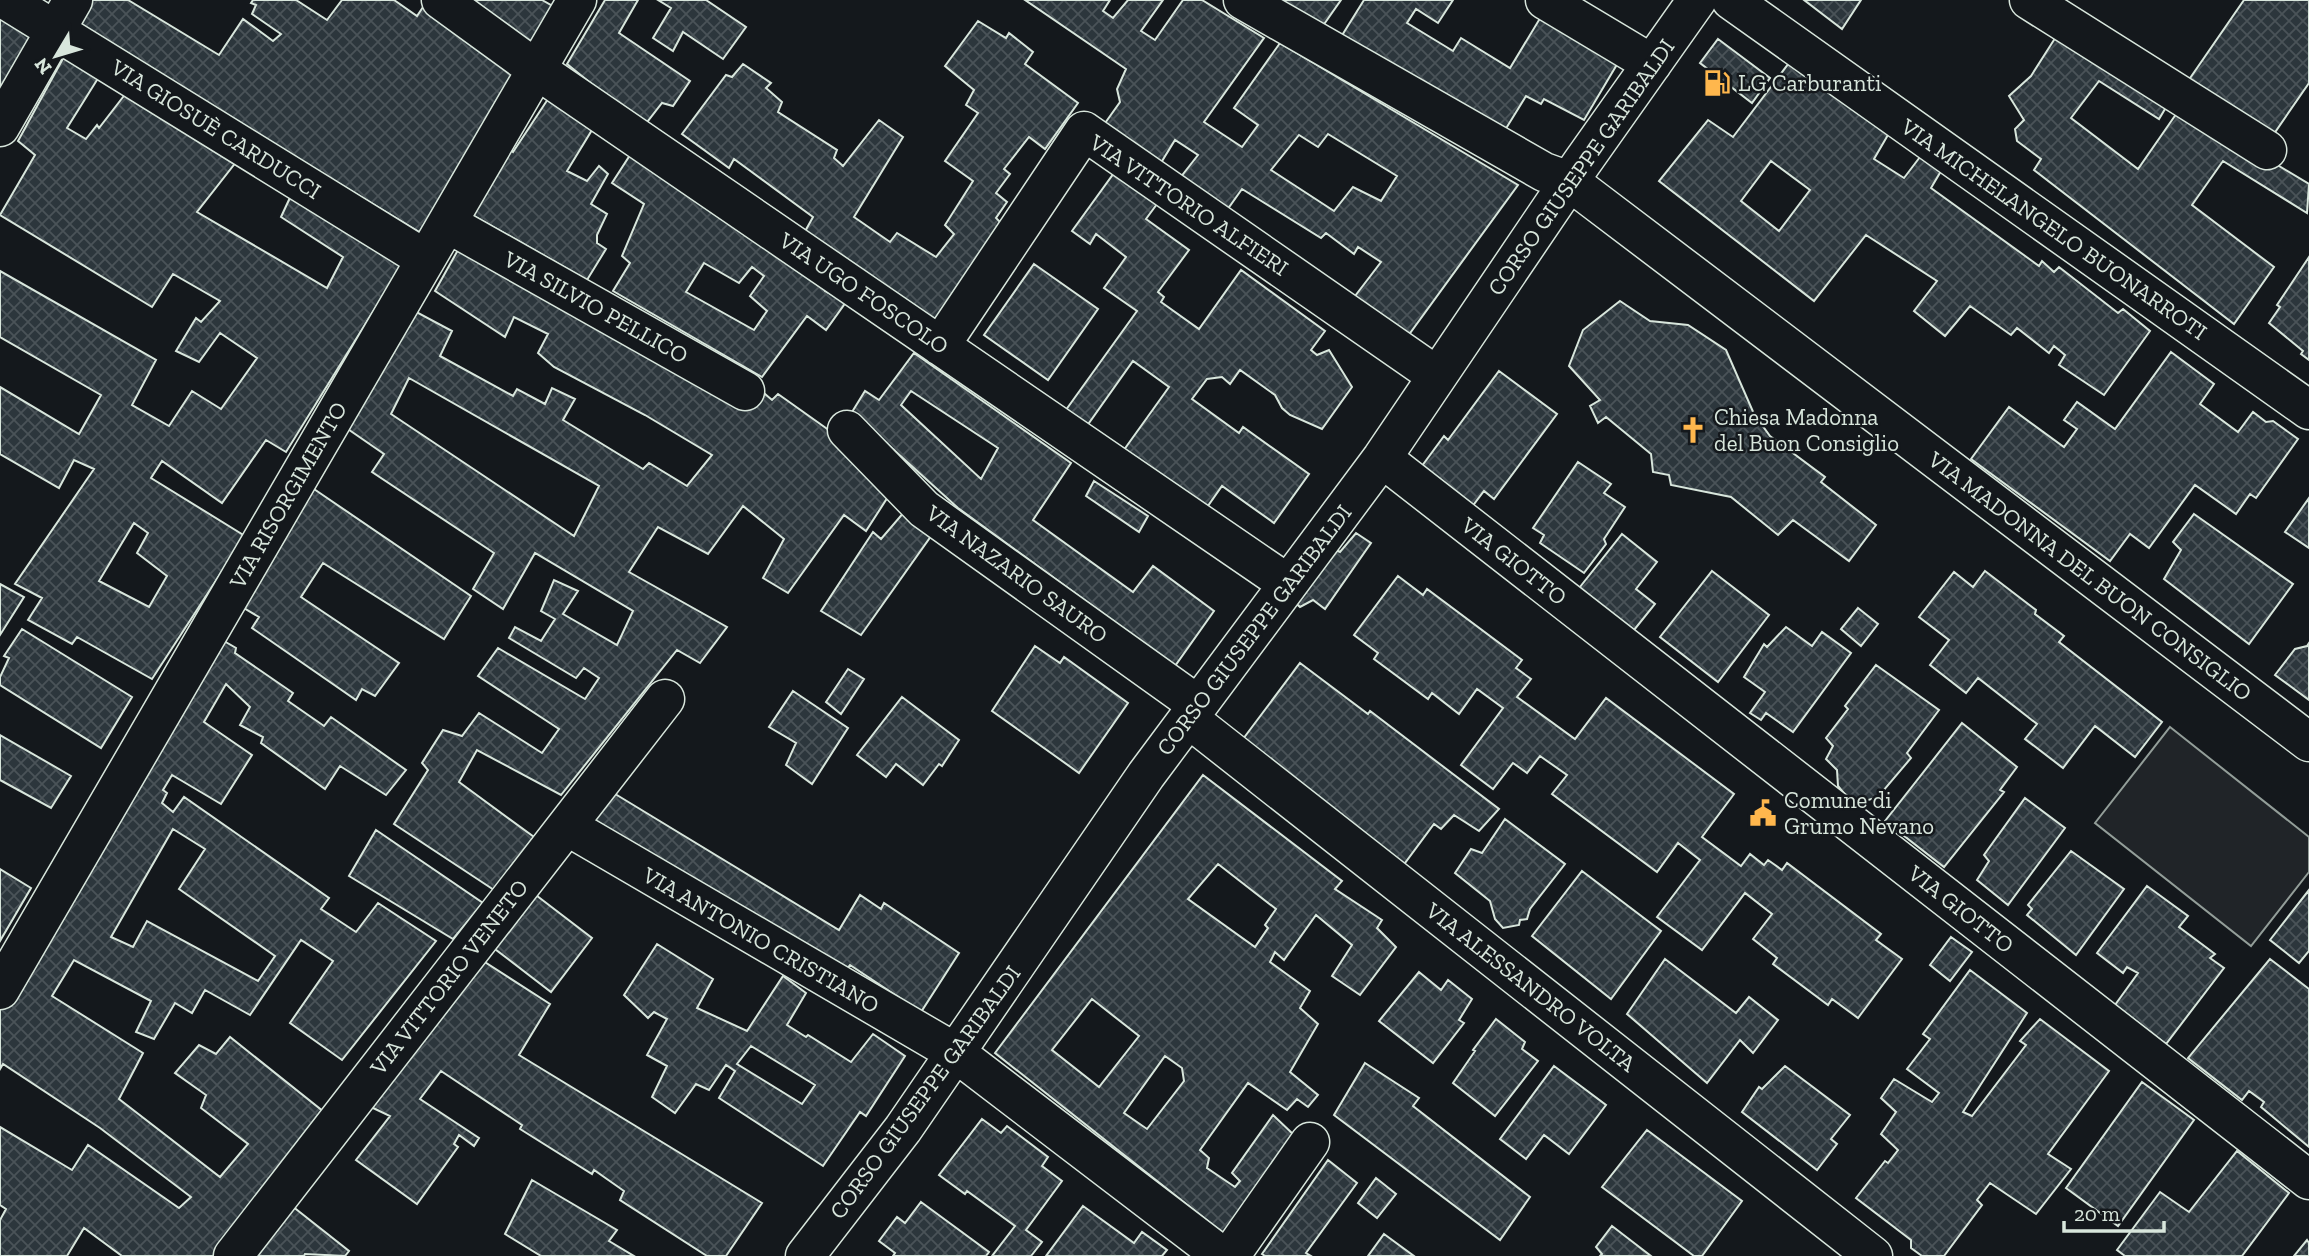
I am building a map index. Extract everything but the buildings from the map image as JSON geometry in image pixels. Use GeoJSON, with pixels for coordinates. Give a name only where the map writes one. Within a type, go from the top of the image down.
{"type":"FeatureCollection","features":[{"type":"Feature","properties":{"kind":"street","name":"VIA GIOSUÈ CARDUCCI"},"geometry":{"type":"LineString","coordinates":[[6,0],[64,15],[425,259]]}},
{"type":"Feature","properties":{"kind":"street","name":"VIA UGO FOSCOLO"},"geometry":{"type":"LineString","coordinates":[[441,0],[536,69],[1287,584]]}},
{"type":"Feature","properties":{"kind":"street","name":"VIA RISORGIMENTO"},"geometry":{"type":"LineString","coordinates":[[0,990],[577,0]]}},
{"type":"Feature","properties":{"kind":"street","name":"VIA MADONNA DEL BUON CONSIGLIO"},"geometry":{"type":"LineString","coordinates":[[1243,0],[1544,172],[1569,181],[2309,742]]}},
{"type":"Feature","properties":{"kind":"street"},"geometry":{"type":"LineString","coordinates":[[1545,0],[1652,64]]}},
{"type":"Feature","properties":{"kind":"street","name":"CORSO GIUSEPPE GARIBALDI"},"geometry":{"type":"LineString","coordinates":[[805,1256],[903,1129],[964,1059],[1146,775],[1382,458],[1569,181],[1697,0]]}},
{"type":"Feature","properties":{"kind":"street","name":"VIA MICHELANGELO BUONARROTI"},"geometry":{"type":"LineString","coordinates":[[1731,0],[2309,410]]}},
{"type":"Feature","properties":{"kind":"street"},"geometry":{"type":"LineString","coordinates":[[2029,0],[2267,150]]}},
{"type":"Feature","properties":{"kind":"street"},"geometry":{"type":"LineString","coordinates":[[0,127],[64,15]]}},
{"type":"Feature","properties":{"kind":"street","name":"VIA VITTORIO ALFIERI"},"geometry":{"type":"LineString","coordinates":[[940,346],[1084,131],[1437,376]]}},
{"type":"Feature","properties":{"kind":"street","name":"VIA SILVIO PELLICO"},"geometry":{"type":"LineString","coordinates":[[447,223],[745,391]]}},
{"type":"Feature","properties":{"kind":"street","name":"VIA NAZARIO SAURO"},"geometry":{"type":"LineString","coordinates":[[847,430],[924,509],[1193,711]]}},
{"type":"Feature","properties":{"kind":"street","name":"VIA GIOTTO"},"geometry":{"type":"LineString","coordinates":[[1382,458],[2309,1180]]}},
{"type":"Feature","properties":{"kind":"street","name":"VIA VITTORIO VENETO"},"geometry":{"type":"LineString","coordinates":[[233,1256],[665,699]]}},
{"type":"Feature","properties":{"kind":"street","name":"VIA ALESSANDRO VOLTA"},"geometry":{"type":"LineString","coordinates":[[1193,711],[1873,1256]]}},
{"type":"Feature","properties":{"kind":"street","name":"VIA ANTONIO CRISTIANO"},"geometry":{"type":"LineString","coordinates":[[566,826],[964,1059],[1222,1256]]}},
{"type":"Feature","properties":{"kind":"street"},"geometry":{"type":"LineString","coordinates":[[1230,1256],[1310,1142]]}},
{"type":"Feature","properties":{"kind":"shaded area"},"geometry":{"type":"Polygon","coordinates":[[[2170,727],[2309,837],[2309,872],[2251,946],[2095,823],[2170,727]]]}},
{"type":"Feature","properties":{"kind":"place","name":"LG Carburanti"},"geometry":{"type":"Point","coordinates":[1717,83]}},
{"type":"Feature","properties":{"kind":"place","name":"Chiesa Madonna del Buon Consiglio"},"geometry":{"type":"Point","coordinates":[1693,430]}},
{"type":"Feature","properties":{"kind":"place","name":"Comune di Grumo Nevano"},"geometry":{"type":"Point","coordinates":[1763,813]}}]}
